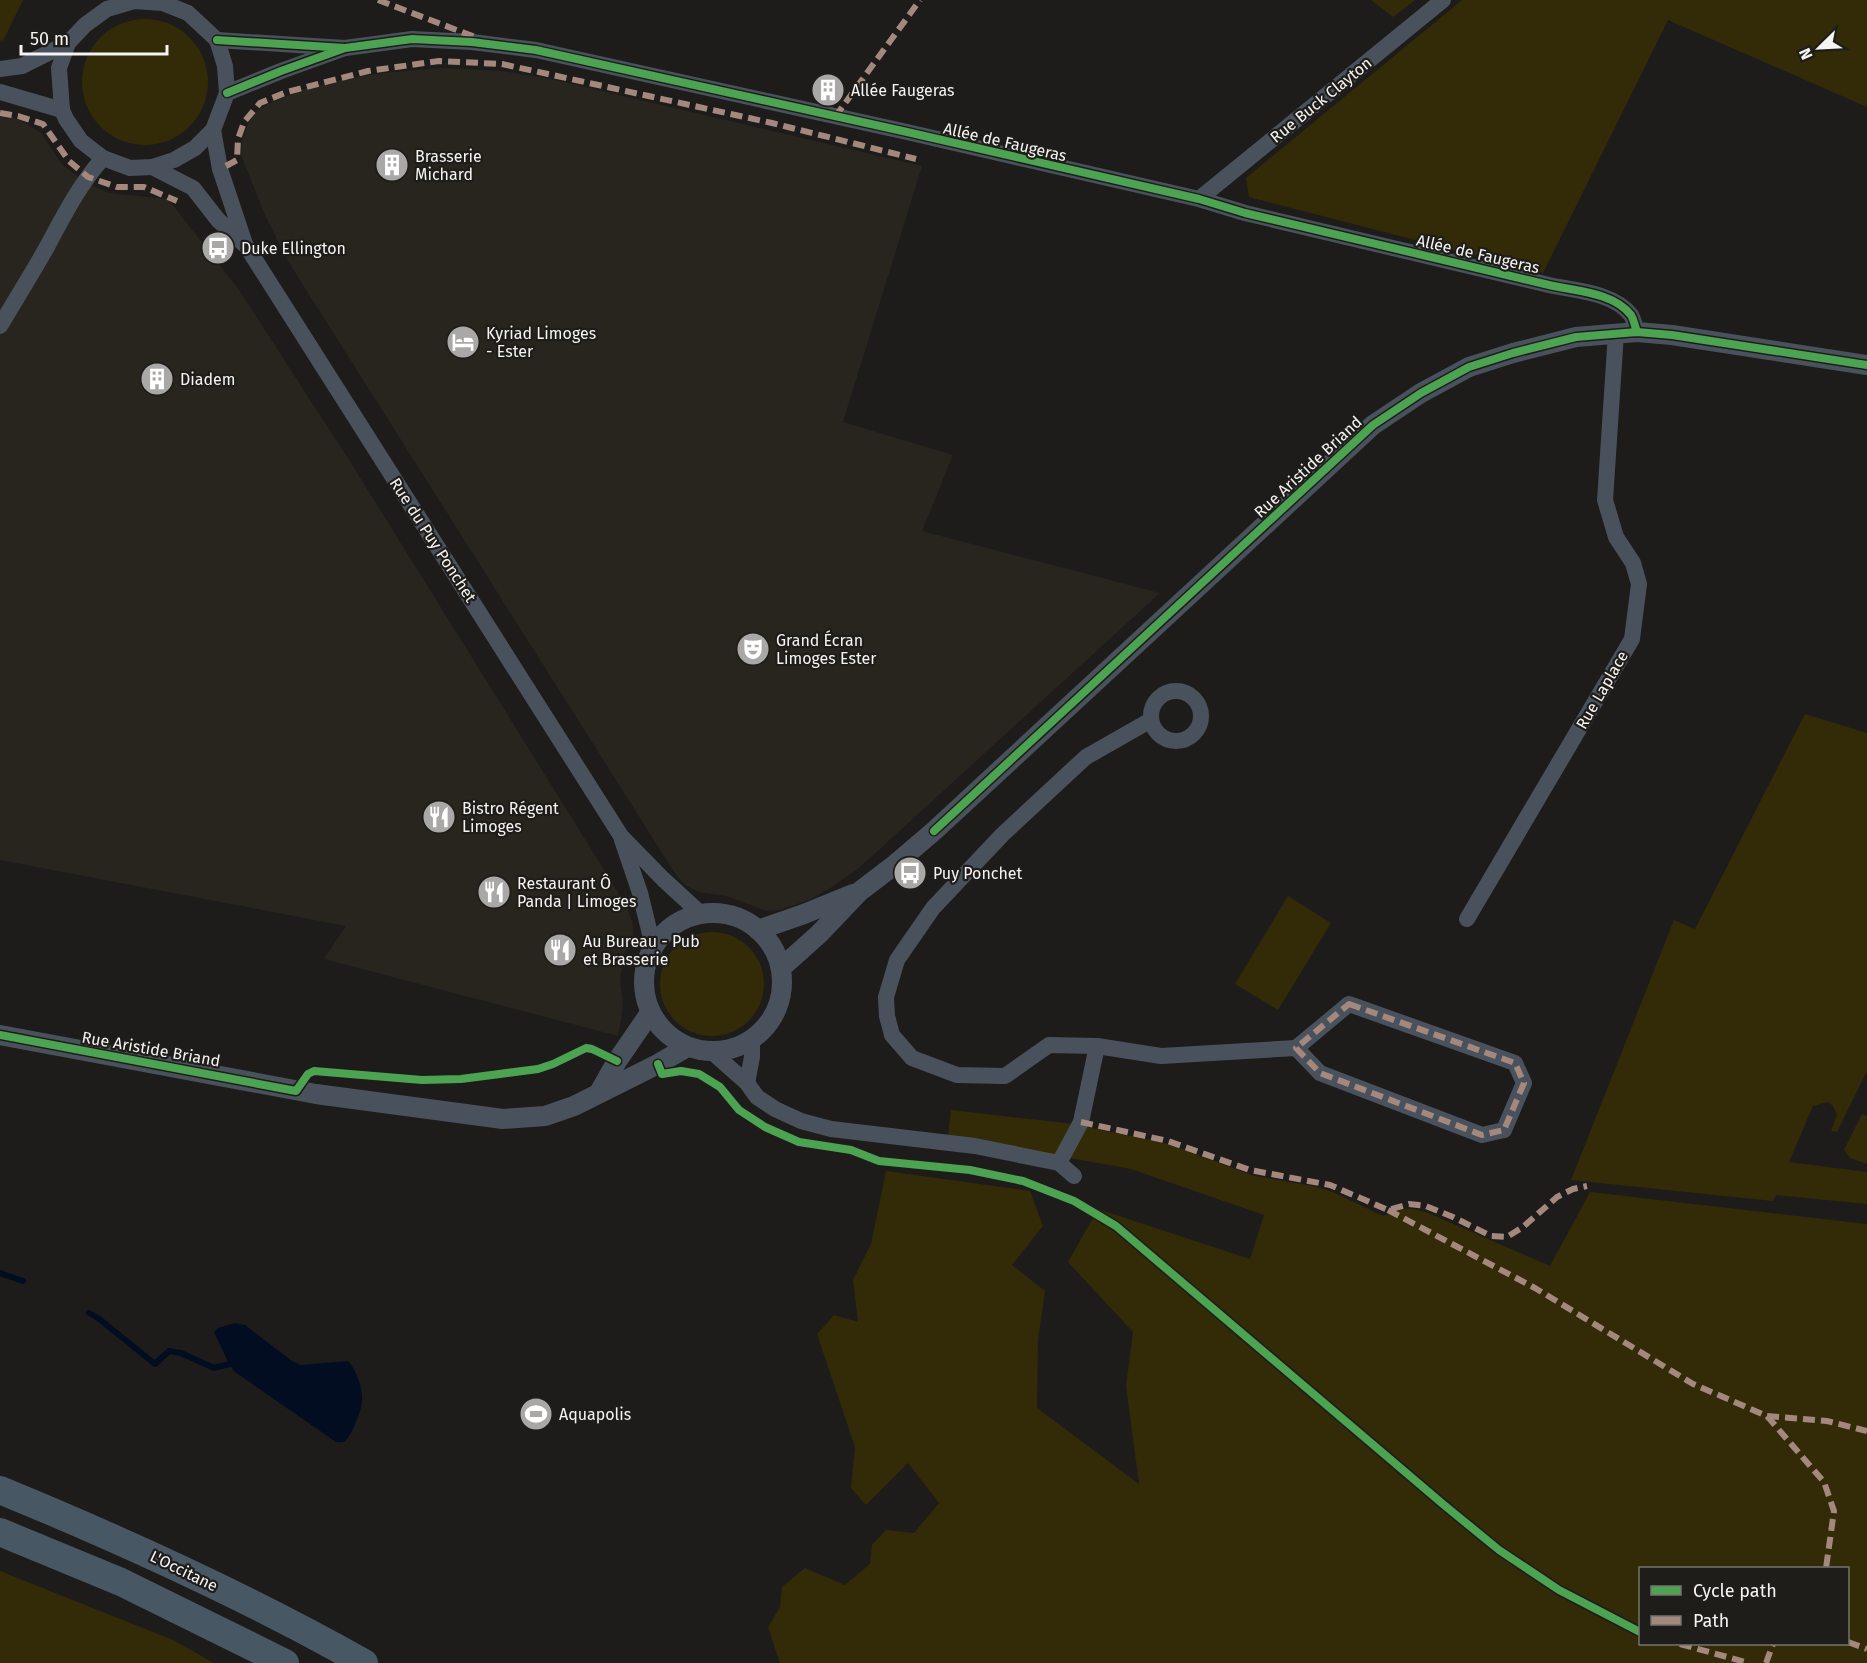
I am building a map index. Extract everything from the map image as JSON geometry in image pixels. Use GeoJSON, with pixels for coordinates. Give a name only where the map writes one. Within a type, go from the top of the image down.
{"type":"FeatureCollection","features":[{"type":"Feature","properties":{"kind":"highway","name":"L'Occitane"},"geometry":{"type":"LineString","coordinates":[[0,1490],[133,1546],[244,1600],[364,1663]]}},
{"type":"Feature","properties":{"kind":"highway"},"geometry":{"type":"LineString","coordinates":[[0,1532],[121,1582],[285,1663]]}},
{"type":"Feature","properties":{"kind":"street","name":"Rue Buck Clayton"},"geometry":{"type":"LineString","coordinates":[[1199,199],[1443,0]]}},
{"type":"Feature","properties":{"kind":"street"},"geometry":{"type":"LineString","coordinates":[[0,69],[22,66],[68,43],[85,25],[107,9],[135,2],[163,3],[188,13],[218,40],[225,66],[227,93],[213,130],[195,148],[174,160],[152,167],[130,168],[103,158],[81,141],[62,110],[59,68],[68,43]]}},
{"type":"Feature","properties":{"kind":"street","name":"Allée de Faugeras"},"geometry":{"type":"LineString","coordinates":[[218,40],[345,48],[412,39],[472,42],[536,50],[1199,199],[1245,213],[1594,295],[1618,303],[1632,316],[1637,332]]}},
{"type":"Feature","properties":{"kind":"street","name":"Allée de Faugeras"},"geometry":{"type":"LineString","coordinates":[[227,93],[345,48]]}},
{"type":"Feature","properties":{"kind":"street"},"geometry":{"type":"LineString","coordinates":[[0,92],[62,110]]}},
{"type":"Feature","properties":{"kind":"street"},"geometry":{"type":"LineString","coordinates":[[213,130],[220,169],[245,244]]}},
{"type":"Feature","properties":{"kind":"street"},"geometry":{"type":"LineString","coordinates":[[0,326],[58,225],[88,177],[103,158]]}},
{"type":"Feature","properties":{"kind":"street"},"geometry":{"type":"LineString","coordinates":[[152,167],[193,188],[218,220],[245,244]]}},
{"type":"Feature","properties":{"kind":"street","name":"Rue du Puy Ponchet"},"geometry":{"type":"LineString","coordinates":[[245,244],[621,836],[700,913]]}},
{"type":"Feature","properties":{"kind":"street","name":"Rue Aristide Briand"},"geometry":{"type":"LineString","coordinates":[[781,968],[819,934],[859,892],[934,831],[1372,425],[1421,393],[1469,367],[1513,353],[1576,337],[1616,333],[1672,335],[1867,365]]}},
{"type":"Feature","properties":{"kind":"street","name":"Rue Laplace"},"geometry":{"type":"LineString","coordinates":[[1467,919],[1632,639],[1639,584],[1633,563],[1616,537],[1605,500],[1616,333]]}},
{"type":"Feature","properties":{"kind":"street"},"geometry":{"type":"LineString","coordinates":[[1151,720],[1086,758],[1003,834],[933,908],[897,960],[886,997],[887,1017],[892,1035],[912,1058],[957,1075],[1005,1076],[1049,1045],[1097,1046],[1161,1056],[1296,1048],[1349,1004],[1515,1063],[1524,1083],[1504,1130],[1482,1135],[1320,1073],[1296,1048]]}},
{"type":"Feature","properties":{"kind":"street","name":"Rue du Puy Ponchet"},"geometry":{"type":"LineString","coordinates":[[621,836],[640,893],[653,946]]}},
{"type":"Feature","properties":{"kind":"street","name":"Rue Aristide Briand"},"geometry":{"type":"LineString","coordinates":[[758,930],[859,892]]}},
{"type":"Feature","properties":{"kind":"street"},"geometry":{"type":"LineString","coordinates":[[700,913],[721,913],[741,918],[758,930],[773,947],[781,968],[782,988],[778,1008],[767,1026],[752,1040],[733,1049],[712,1052],[687,1047],[666,1034],[650,1013],[644,991],[645,968],[653,946],[665,931],[681,920],[700,913]]}},
{"type":"Feature","properties":{"kind":"street"},"geometry":{"type":"LineString","coordinates":[[599,1093],[617,1061],[650,1013]]}},
{"type":"Feature","properties":{"kind":"street","name":"Rue Aristide Briand"},"geometry":{"type":"LineString","coordinates":[[0,1035],[316,1094],[503,1119],[545,1116],[573,1106],[687,1047]]}},
{"type":"Feature","properties":{"kind":"street"},"geometry":{"type":"LineString","coordinates":[[747,1083],[752,1057],[752,1040]]}},
{"type":"Feature","properties":{"kind":"street"},"geometry":{"type":"LineString","coordinates":[[1059,1163],[1081,1122],[1097,1046]]}},
{"type":"Feature","properties":{"kind":"street"},"geometry":{"type":"LineString","coordinates":[[712,1052],[747,1083],[757,1097],[774,1109],[801,1121],[831,1129],[975,1146],[1059,1163],[1074,1176]]}},
{"type":"Feature","properties":{"kind":"shaded area"},"geometry":{"type":"Polygon","coordinates":[[[0,0],[23,0],[3,41],[0,40],[0,0]]]}},
{"type":"Feature","properties":{"kind":"shaded area"},"geometry":{"type":"Polygon","coordinates":[[[1371,0],[1415,0],[1393,17],[1371,0]]]}},
{"type":"Feature","properties":{"kind":"shaded area"},"geometry":{"type":"Polygon","coordinates":[[[1462,0],[1867,0],[1867,107],[1668,20],[1543,273],[1249,197],[1246,178],[1462,0]]]}},
{"type":"Feature","properties":{"kind":"shaded area"},"geometry":{"type":"Polygon","coordinates":[[[145,19],[169,24],[189,38],[203,58],[208,82],[203,106],[189,126],[169,140],[145,145],[121,140],[101,126],[87,106],[82,82],[87,58],[101,38],[121,24],[145,19]]]}},
{"type":"Feature","properties":{"kind":"shaded area"},"geometry":{"type":"Polygon","coordinates":[[[441,68],[502,71],[551,79],[922,166],[843,422],[953,455],[922,531],[1160,593],[859,868],[809,900],[780,910],[767,911],[727,896],[698,892],[685,885],[676,875],[286,258],[265,215],[241,155],[242,140],[248,124],[257,111],[301,90],[340,80],[382,73],[441,68]]]}},
{"type":"Feature","properties":{"kind":"shaded area"},"geometry":{"type":"Polygon","coordinates":[[[0,111],[41,133],[61,163],[83,181],[109,193],[168,199],[239,290],[351,463],[628,910],[633,925],[633,937],[624,955],[620,980],[623,1003],[618,1036],[324,959],[346,926],[0,860],[0,111]]]}},
{"type":"Feature","properties":{"kind":"shaded area"},"geometry":{"type":"Polygon","coordinates":[[[1805,714],[1867,733],[1867,1071],[1837,1132],[1831,1131],[1837,1115],[1833,1106],[1828,1102],[1813,1106],[1789,1162],[1867,1172],[1867,1204],[1776,1195],[1773,1201],[1571,1180],[1674,920],[1695,929],[1805,714]]]}},
{"type":"Feature","properties":{"kind":"shaded area"},"geometry":{"type":"Polygon","coordinates":[[[1288,896],[1331,923],[1278,1010],[1235,984],[1288,896]]]}},
{"type":"Feature","properties":{"kind":"shaded area"},"geometry":{"type":"Polygon","coordinates":[[[712,932],[732,936],[749,947],[760,964],[764,984],[760,1004],[749,1021],[732,1032],[712,1036],[692,1032],[675,1021],[664,1004],[660,984],[664,964],[675,947],[692,936],[712,932]]]}},
{"type":"Feature","properties":{"kind":"shaded area"},"geometry":{"type":"Polygon","coordinates":[[[951,1110],[1074,1124],[1168,1144],[1254,1176],[1313,1186],[1333,1192],[1383,1216],[1406,1209],[1428,1213],[1550,1266],[1590,1192],[1867,1224],[1867,1663],[780,1663],[768,1627],[780,1607],[782,1587],[805,1568],[845,1585],[870,1564],[872,1545],[886,1530],[914,1533],[939,1503],[908,1463],[866,1505],[851,1488],[855,1447],[817,1334],[834,1315],[858,1322],[853,1280],[871,1244],[886,1171],[1030,1191],[1043,1226],[1012,1265],[1045,1291],[1038,1340],[1037,1408],[1139,1484],[1126,1386],[1133,1332],[1068,1262],[1098,1209],[1250,1259],[1264,1215],[1131,1169],[948,1136],[951,1110]]]}},
{"type":"Feature","properties":{"kind":"shaded area"},"geometry":{"type":"Polygon","coordinates":[[[1862,1114],[1867,1116],[1867,1164],[1850,1158],[1844,1150],[1862,1114]]]}},
{"type":"Feature","properties":{"kind":"shaded area"},"geometry":{"type":"Polygon","coordinates":[[[0,1571],[173,1640],[214,1663],[0,1663],[0,1571]]]}},
{"type":"Feature","properties":{"kind":"water"},"geometry":{"type":"Polygon","coordinates":[[[235,1323],[245,1325],[292,1361],[301,1365],[348,1361],[359,1380],[362,1402],[356,1423],[345,1441],[336,1442],[235,1372],[214,1332],[218,1328],[235,1323]]]}},
{"type":"Feature","properties":{"kind":"waterway"},"geometry":{"type":"LineString","coordinates":[[0,1273],[23,1281]]}},
{"type":"Feature","properties":{"kind":"waterway"},"geometry":{"type":"LineString","coordinates":[[89,1313],[155,1364],[169,1351],[181,1353],[214,1368],[229,1364]]}},
{"type":"Feature","properties":{"kind":"marked path"},"geometry":{"type":"LineString","coordinates":[[378,0],[475,37]]}},
{"type":"Feature","properties":{"kind":"marked path"},"geometry":{"type":"LineString","coordinates":[[835,117],[920,0]]}},
{"type":"Feature","properties":{"kind":"marked path"},"geometry":{"type":"LineString","coordinates":[[226,166],[237,160],[238,139],[244,122],[260,103],[287,92],[368,71],[439,61],[502,64],[772,123],[916,159]]}},
{"type":"Feature","properties":{"kind":"marked path"},"geometry":{"type":"LineString","coordinates":[[0,113],[43,124],[69,161],[88,177],[117,187],[144,187],[177,201]]}},
{"type":"Feature","properties":{"kind":"marked path"},"geometry":{"type":"LineString","coordinates":[[1349,1004],[1515,1063],[1524,1083],[1504,1130],[1482,1135],[1320,1073],[1296,1048],[1349,1004]]}},
{"type":"Feature","properties":{"kind":"marked path"},"geometry":{"type":"LineString","coordinates":[[1081,1122],[1168,1141],[1250,1170],[1330,1185],[1388,1210],[1409,1204],[1426,1206],[1491,1236],[1507,1237],[1523,1227],[1557,1197],[1573,1189],[1587,1186]]}},
{"type":"Feature","properties":{"kind":"marked path"},"geometry":{"type":"LineString","coordinates":[[1388,1210],[1535,1288],[1693,1384],[1767,1416],[1827,1421],[1867,1431]]}},
{"type":"Feature","properties":{"kind":"marked path"},"geometry":{"type":"LineString","coordinates":[[1767,1416],[1824,1482],[1834,1511],[1826,1567]]}},
{"type":"Feature","properties":{"kind":"marked path"},"geometry":{"type":"LineString","coordinates":[[1849,1642],[1867,1649]]}},
{"type":"Feature","properties":{"kind":"marked path"},"geometry":{"type":"LineString","coordinates":[[1684,1645],[1749,1663]]}},
{"type":"Feature","properties":{"kind":"marked path"},"geometry":{"type":"LineString","coordinates":[[1766,1663],[1773,1645]]}},
{"type":"Feature","properties":{"kind":"cycle path"},"geometry":{"type":"LineString","coordinates":[[345,48],[412,39],[472,42],[536,50],[1199,199],[1245,213],[1593,294],[1614,301],[1623,307],[1631,315],[1637,332]]}},
{"type":"Feature","properties":{"kind":"cycle path"},"geometry":{"type":"LineString","coordinates":[[217,40],[345,48],[227,93]]}},
{"type":"Feature","properties":{"kind":"cycle path"},"geometry":{"type":"LineString","coordinates":[[934,831],[1373,425],[1421,393],[1469,367],[1576,337],[1637,332],[1672,335],[1867,365]]}},
{"type":"Feature","properties":{"kind":"cycle path"},"geometry":{"type":"LineString","coordinates":[[0,1035],[296,1091],[308,1074],[314,1071],[422,1080],[461,1079],[538,1069],[586,1048],[617,1061]]}},
{"type":"Feature","properties":{"kind":"cycle path"},"geometry":{"type":"LineString","coordinates":[[658,1064],[662,1074],[681,1071],[699,1074],[720,1087],[739,1110],[765,1127],[799,1142],[851,1150],[879,1161],[970,1170],[1023,1181],[1074,1201],[1116,1226],[1499,1550],[1559,1590],[1639,1631]]}},
{"type":"Feature","properties":{"kind":"place","name":"Allée Faugeras"},"geometry":{"type":"Point","coordinates":[828,90]}},
{"type":"Feature","properties":{"kind":"place","name":"Brasserie Michard"},"geometry":{"type":"Point","coordinates":[392,165]}},
{"type":"Feature","properties":{"kind":"place","name":"Duke Ellington"},"geometry":{"type":"Point","coordinates":[218,248]}},
{"type":"Feature","properties":{"kind":"place","name":"Kyriad Limoges - Ester"},"geometry":{"type":"Point","coordinates":[463,342]}},
{"type":"Feature","properties":{"kind":"place","name":"Diadem"},"geometry":{"type":"Point","coordinates":[157,379]}},
{"type":"Feature","properties":{"kind":"place","name":"Grand Écran Limoges Ester"},"geometry":{"type":"Point","coordinates":[753,649]}},
{"type":"Feature","properties":{"kind":"place","name":"Bistro Régent Limoges"},"geometry":{"type":"Point","coordinates":[439,817]}},
{"type":"Feature","properties":{"kind":"place","name":"Puy Ponchet"},"geometry":{"type":"Point","coordinates":[910,873]}},
{"type":"Feature","properties":{"kind":"place","name":"Restaurant Ô Panda | Limoges"},"geometry":{"type":"Point","coordinates":[494,892]}},
{"type":"Feature","properties":{"kind":"place","name":"Au Bureau - Pub et Brasserie"},"geometry":{"type":"Point","coordinates":[560,950]}},
{"type":"Feature","properties":{"kind":"place","name":"Aquapolis"},"geometry":{"type":"Point","coordinates":[536,1414]}}]}
